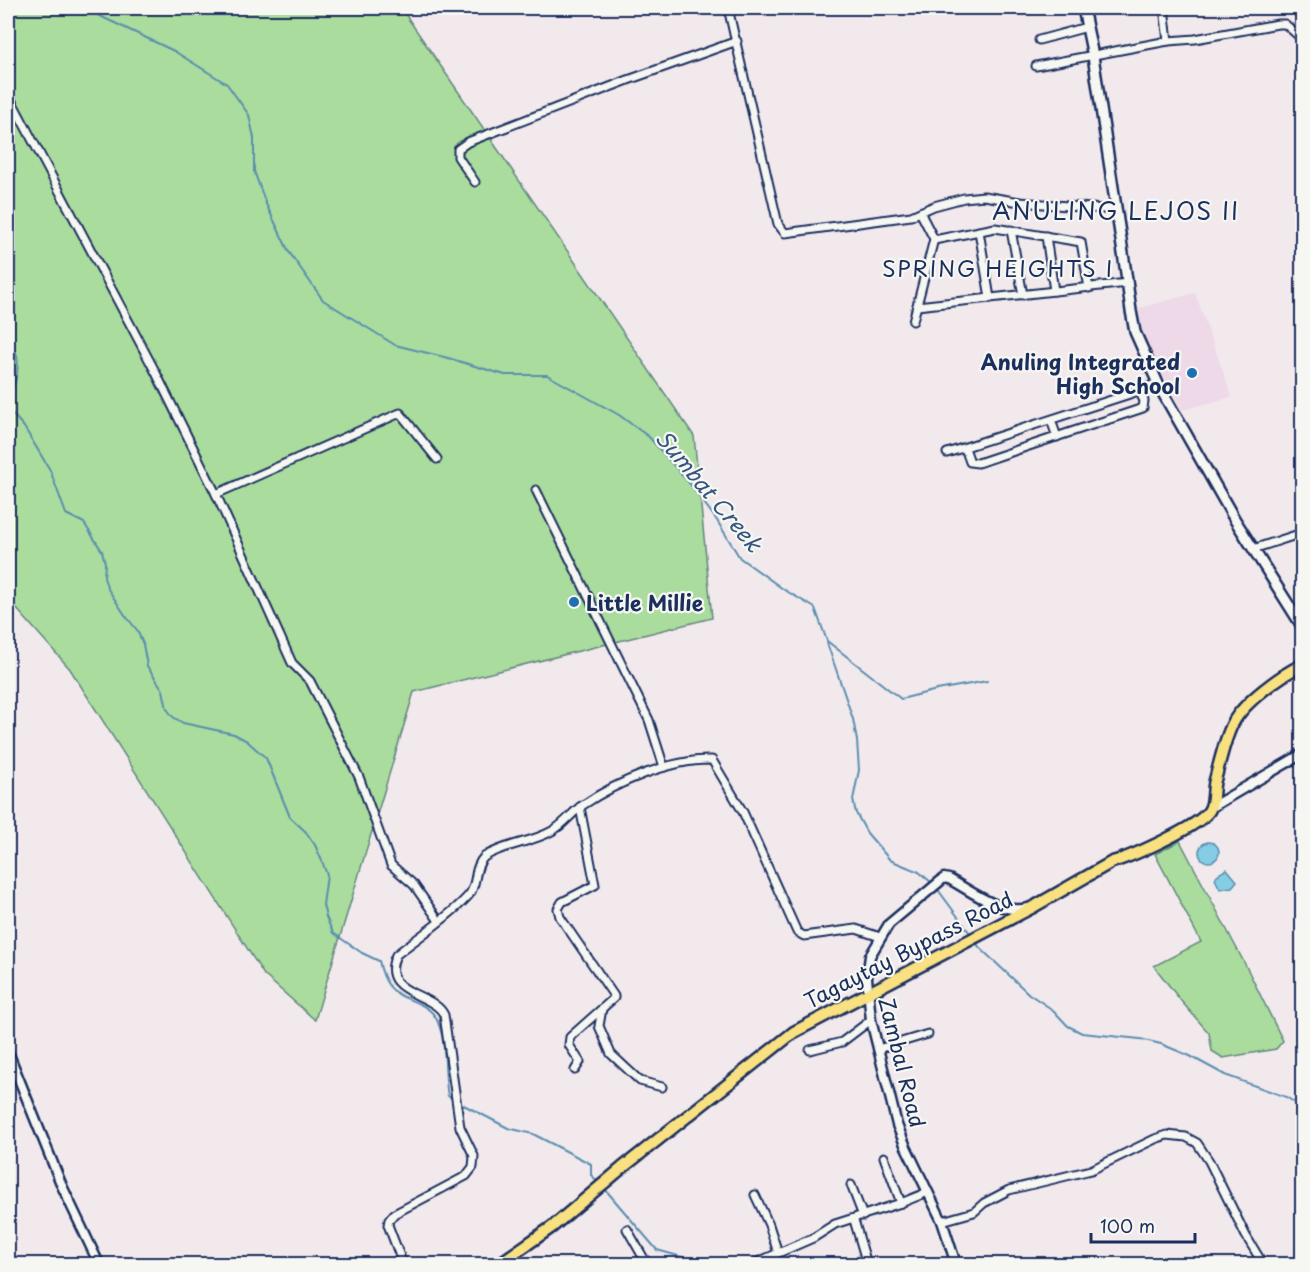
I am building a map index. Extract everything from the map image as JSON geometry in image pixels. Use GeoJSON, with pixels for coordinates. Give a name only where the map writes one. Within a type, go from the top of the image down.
{"type":"FeatureCollection","features":[{"type":"Feature","properties":{"kind":"main road"},"geometry":{"type":"LineString","coordinates":[[1083,8],[1093,56],[1115,210],[1136,332],[1157,383],[1253,549],[1302,626]]}},
{"type":"Feature","properties":{"kind":"main road"},"geometry":{"type":"LineString","coordinates":[[1210,808],[1213,786],[1234,721],[1271,684],[1302,666]]}},
{"type":"Feature","properties":{"kind":"main road","name":"Tagaytay Bypass Road"},"geometry":{"type":"LineString","coordinates":[[499,1264],[545,1233],[591,1193],[794,1032],[920,964],[1035,906],[1112,862],[1126,858],[1198,821],[1210,808]]}},
{"type":"Feature","properties":{"kind":"street"},"geometry":{"type":"LineString","coordinates":[[728,8],[780,230],[785,233],[885,220],[964,198],[984,196],[1020,202],[1115,210]]}},
{"type":"Feature","properties":{"kind":"street"},"geometry":{"type":"LineString","coordinates":[[1164,8],[1168,41]]}},
{"type":"Feature","properties":{"kind":"street"},"geometry":{"type":"LineString","coordinates":[[1036,66],[1168,41],[1195,39],[1278,24],[1285,24],[1302,39]]}},
{"type":"Feature","properties":{"kind":"street"},"geometry":{"type":"LineString","coordinates":[[1039,40],[1087,27]]}},
{"type":"Feature","properties":{"kind":"street"},"geometry":{"type":"LineString","coordinates":[[475,182],[457,153],[458,149],[468,142],[628,80],[737,41]]}},
{"type":"Feature","properties":{"kind":"street"},"geometry":{"type":"LineString","coordinates":[[8,94],[156,373],[216,494],[287,653],[295,667],[310,681],[358,777],[391,865],[414,885],[439,921]]}},
{"type":"Feature","properties":{"kind":"street"},"geometry":{"type":"LineString","coordinates":[[913,321],[934,240],[920,212]]}},
{"type":"Feature","properties":{"kind":"street"},"geometry":{"type":"LineString","coordinates":[[934,240],[995,228],[1081,242],[1089,288]]}},
{"type":"Feature","properties":{"kind":"street"},"geometry":{"type":"LineString","coordinates":[[1011,230],[1023,294]]}},
{"type":"Feature","properties":{"kind":"street"},"geometry":{"type":"LineString","coordinates":[[979,231],[990,298]]}},
{"type":"Feature","properties":{"kind":"street"},"geometry":{"type":"LineString","coordinates":[[1046,236],[1054,291]]}},
{"type":"Feature","properties":{"kind":"street"},"geometry":{"type":"LineString","coordinates":[[917,306],[1128,283]]}},
{"type":"Feature","properties":{"kind":"street"},"geometry":{"type":"LineString","coordinates":[[947,453],[1139,391],[1157,383]]}},
{"type":"Feature","properties":{"kind":"street"},"geometry":{"type":"LineString","coordinates":[[965,448],[970,462],[978,463],[1143,408],[1144,401],[1139,391]]}},
{"type":"Feature","properties":{"kind":"street"},"geometry":{"type":"LineString","coordinates":[[216,494],[400,413],[437,459]]}},
{"type":"Feature","properties":{"kind":"street"},"geometry":{"type":"LineString","coordinates":[[1051,420],[1057,437]]}},
{"type":"Feature","properties":{"kind":"street"},"geometry":{"type":"LineString","coordinates":[[536,490],[649,720],[664,767]]}},
{"type":"Feature","properties":{"kind":"street"},"geometry":{"type":"LineString","coordinates":[[1253,549],[1302,533]]}},
{"type":"Feature","properties":{"kind":"street"},"geometry":{"type":"LineString","coordinates":[[1210,808],[1302,754]]}},
{"type":"Feature","properties":{"kind":"street"},"geometry":{"type":"LineString","coordinates":[[403,1264],[388,1225],[389,1220],[394,1214],[466,1176],[473,1167],[474,1156],[463,1136],[457,1109],[442,1010],[402,987],[395,978],[393,968],[396,955],[472,892],[479,862],[484,857],[553,830],[597,796],[664,767],[712,760],[742,812],[797,932],[811,935],[856,929],[880,938]]}},
{"type":"Feature","properties":{"kind":"street"},"geometry":{"type":"LineString","coordinates":[[575,1070],[580,1062],[569,1045],[570,1037],[614,998],[614,993],[584,954],[560,917],[558,909],[562,902],[595,885],[580,807]]}},
{"type":"Feature","properties":{"kind":"street","name":"Zambal Road"},"geometry":{"type":"LineString","coordinates":[[956,1264],[942,1221],[897,1125],[871,1020],[868,964],[880,938],[894,920],[938,882],[948,878],[988,900],[1011,909],[1035,906]]}},
{"type":"Feature","properties":{"kind":"street"},"geometry":{"type":"LineString","coordinates":[[602,1009],[599,1026],[611,1054],[640,1081],[662,1087]]}},
{"type":"Feature","properties":{"kind":"street"},"geometry":{"type":"LineString","coordinates":[[810,1050],[842,1041],[871,1020]]}},
{"type":"Feature","properties":{"kind":"street"},"geometry":{"type":"LineString","coordinates":[[878,1049],[928,1034]]}},
{"type":"Feature","properties":{"kind":"street"},"geometry":{"type":"LineString","coordinates":[[8,1052],[66,1196],[99,1264]]}},
{"type":"Feature","properties":{"kind":"street"},"geometry":{"type":"LineString","coordinates":[[942,1221],[974,1212],[1001,1193],[1090,1170],[1155,1139],[1167,1135],[1186,1137],[1197,1143],[1209,1161],[1246,1236],[1263,1264]]}},
{"type":"Feature","properties":{"kind":"street"},"geometry":{"type":"LineString","coordinates":[[884,1157],[901,1203]]}},
{"type":"Feature","properties":{"kind":"street"},"geometry":{"type":"LineString","coordinates":[[851,1185],[863,1216]]}},
{"type":"Feature","properties":{"kind":"street"},"geometry":{"type":"LineString","coordinates":[[753,1264],[813,1238],[835,1224],[854,1220],[928,1192]]}},
{"type":"Feature","properties":{"kind":"street"},"geometry":{"type":"LineString","coordinates":[[755,1195],[769,1225],[778,1253]]}},
{"type":"Feature","properties":{"kind":"street"},"geometry":{"type":"LineString","coordinates":[[854,1220],[867,1264]]}},
{"type":"Feature","properties":{"kind":"street"},"geometry":{"type":"LineString","coordinates":[[627,1229],[647,1264]]}},
{"type":"Feature","properties":{"kind":"shaded area","name":"Anuling Integrated High School"},"geometry":{"type":"Polygon","coordinates":[[[1195,293],[1232,397],[1182,410],[1148,348],[1136,309],[1195,293]]]}},
{"type":"Feature","properties":{"kind":"green space"},"geometry":{"type":"Polygon","coordinates":[[[8,8],[401,8],[694,436],[712,618],[414,692],[315,1020],[264,975],[70,669],[8,599],[8,8]]]}},
{"type":"Feature","properties":{"kind":"green space"},"geometry":{"type":"Polygon","coordinates":[[[1180,841],[1283,1041],[1276,1049],[1223,1058],[1212,1051],[1209,1033],[1154,966],[1201,942],[1155,854],[1180,841]]]}},
{"type":"Feature","properties":{"kind":"water"},"geometry":{"type":"Polygon","coordinates":[[[1209,842],[1216,845],[1219,852],[1216,859],[1209,862],[1202,859],[1199,852],[1202,845],[1209,842]]]}},
{"type":"Feature","properties":{"kind":"water"},"geometry":{"type":"Polygon","coordinates":[[[1227,869],[1237,881],[1232,887],[1220,889],[1215,879],[1227,869]]]}},
{"type":"Feature","properties":{"kind":"waterway","name":"Sumbat Creek"},"geometry":{"type":"LineString","coordinates":[[83,8],[174,51],[227,84],[249,115],[254,138],[254,171],[266,204],[289,252],[323,300],[395,345],[505,375],[547,375],[619,415],[649,437],[690,484],[716,519],[740,558],[783,589],[815,608],[827,641],[901,699],[987,681]]}},
{"type":"Feature","properties":{"kind":"waterway"},"geometry":{"type":"LineString","coordinates":[[8,341],[18,361],[16,378],[8,401]]}},
{"type":"Feature","properties":{"kind":"waterway"},"geometry":{"type":"LineString","coordinates":[[8,409],[24,427],[50,470],[66,514],[84,523],[102,551],[105,563],[104,578],[108,589],[137,630],[143,644],[147,666],[163,690],[167,709],[173,717],[183,723],[234,734],[247,741],[266,758],[290,817],[306,832],[322,861],[327,875],[323,905],[333,933],[362,953],[379,961],[390,987],[395,992],[427,1008],[436,1018],[442,1037],[448,1096],[453,1099]]}},
{"type":"Feature","properties":{"kind":"waterway"},"geometry":{"type":"LineString","coordinates":[[827,643],[853,719],[857,741],[859,770],[853,800],[856,813],[867,833],[890,860],[919,872],[932,883]]}},
{"type":"Feature","properties":{"kind":"waterway"},"geometry":{"type":"LineString","coordinates":[[936,887],[972,936]]}},
{"type":"Feature","properties":{"kind":"waterway"},"geometry":{"type":"LineString","coordinates":[[975,940],[979,947],[1029,994],[1053,1010],[1068,1026],[1082,1033],[1140,1039],[1161,1044],[1190,1056],[1225,1075],[1286,1097],[1302,1107]]}},
{"type":"Feature","properties":{"kind":"waterway"},"geometry":{"type":"LineString","coordinates":[[458,1102],[508,1128],[533,1134],[591,1164],[591,1175],[598,1182]]}},
{"type":"Feature","properties":{"kind":"waterway"},"geometry":{"type":"LineString","coordinates":[[1302,1178],[1302,1187]]}},
{"type":"Feature","properties":{"kind":"waterway"},"geometry":{"type":"LineString","coordinates":[[604,1188],[657,1250],[707,1264]]}},
{"type":"Feature","properties":{"kind":"place","name":"Anuling Integrated High School"},"geometry":{"type":"Point","coordinates":[1192,373]}},
{"type":"Feature","properties":{"kind":"place","name":"Little Millie"},"geometry":{"type":"Point","coordinates":[574,602]}},
{"type":"Feature","properties":{"kind":"district","name":"ANULING LEJOS II"},"geometry":{"type":"Point","coordinates":[1116,210]}},
{"type":"Feature","properties":{"kind":"district","name":"SPRING HEIGHTS I"},"geometry":{"type":"Point","coordinates":[998,267]}}]}
